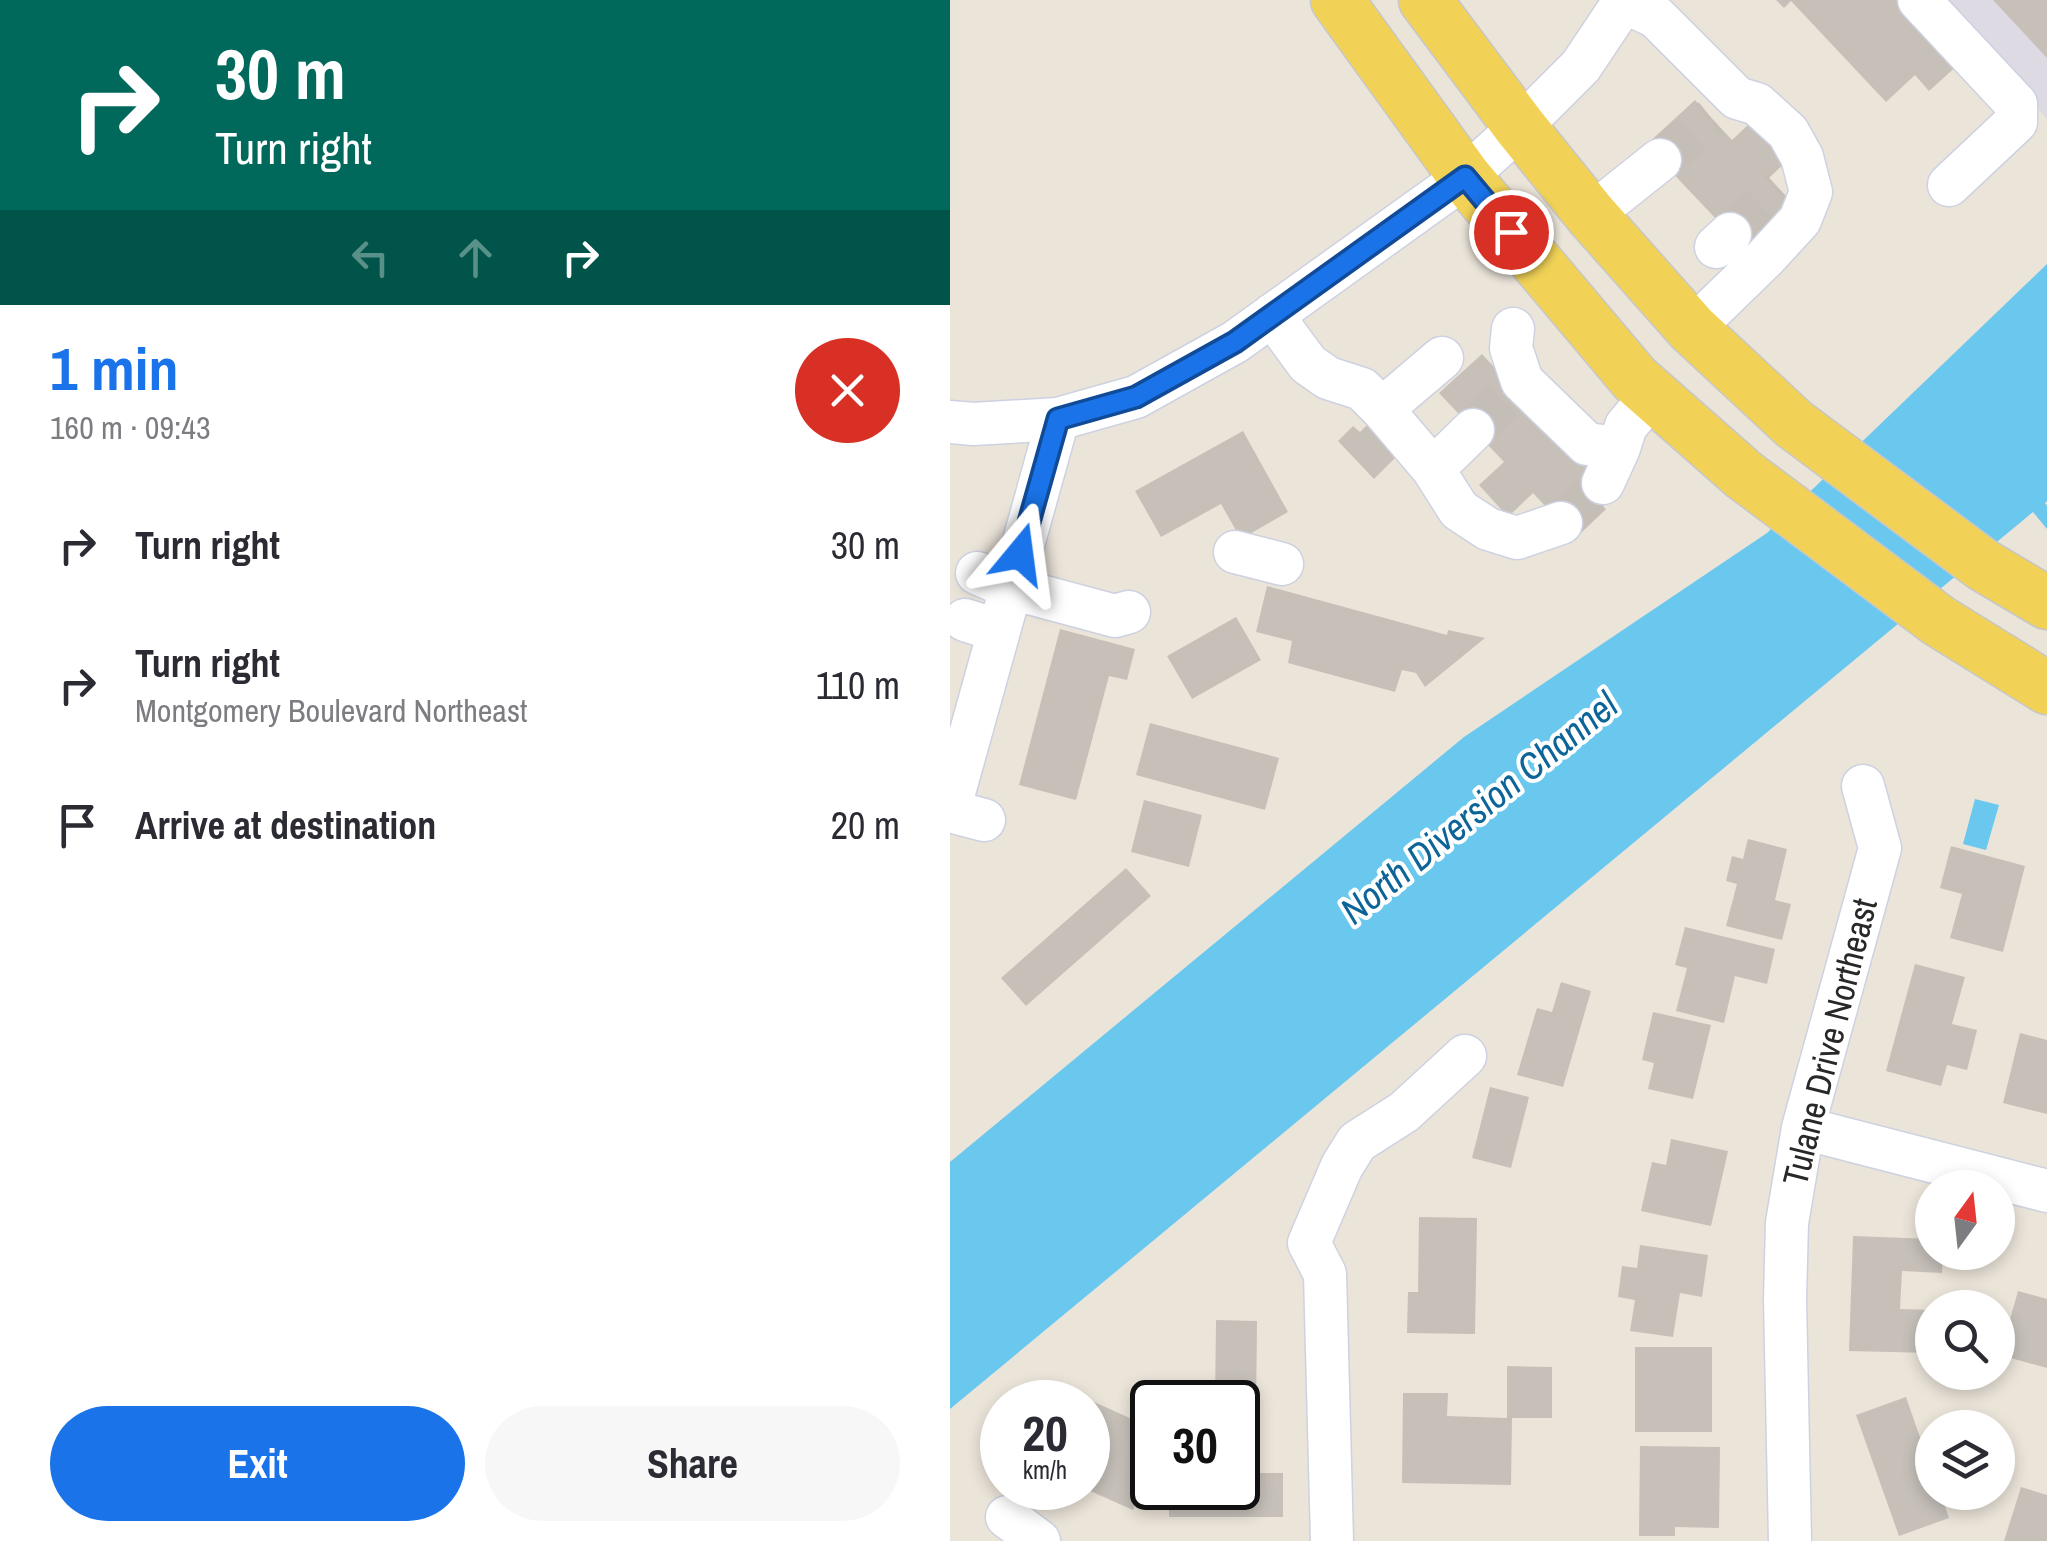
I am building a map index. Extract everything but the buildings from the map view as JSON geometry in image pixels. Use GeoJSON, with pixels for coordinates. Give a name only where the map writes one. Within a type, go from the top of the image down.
{"type":"FeatureCollection","features":[{"type":"Feature","properties":{"kind":"main road"},"geometry":{"type":"LineString","coordinates":[[1425,0],[1520,128],[1692,329],[1794,424],[1983,565],[2047,603]]}},
{"type":"Feature","properties":{"kind":"main road"},"geometry":{"type":"LineString","coordinates":[[1339,11],[1465,177],[1635,379],[1744,475],[1939,622],[2047,688]]}},
{"type":"Feature","properties":{"kind":"street"},"geometry":{"type":"LineString","coordinates":[[1919,0],[2016,104],[2016,122],[1949,184]]}},
{"type":"Feature","properties":{"kind":"street"},"geometry":{"type":"LineString","coordinates":[[950,422],[1058,419],[1136,397],[1235,342],[1465,177],[1581,66],[1625,1],[1656,17],[1725,108],[1757,104],[1788,132],[1802,157],[1792,178],[1811,192],[1800,220],[1692,329]]}},
{"type":"Feature","properties":{"kind":"street"},"geometry":{"type":"LineString","coordinates":[[1592,215],[1660,160]]}},
{"type":"Feature","properties":{"kind":"street"},"geometry":{"type":"LineString","coordinates":[[1556,286],[1499,326],[1512,348],[1519,385],[1611,466],[1626,426],[1652,395]]}},
{"type":"Feature","properties":{"kind":"street"},"geometry":{"type":"LineString","coordinates":[[1272,315],[1308,364],[1328,378],[1362,388],[1434,469],[1459,510],[1488,529],[1517,538],[1561,522]]}},
{"type":"Feature","properties":{"kind":"street"},"geometry":{"type":"LineString","coordinates":[[1382,409],[1442,358]]}},
{"type":"Feature","properties":{"kind":"street"},"geometry":{"type":"LineString","coordinates":[[961,813],[982,625],[994,581],[1058,419]]}},
{"type":"Feature","properties":{"kind":"street"},"geometry":{"type":"LineString","coordinates":[[1434,469],[1474,430]]}},
{"type":"Feature","properties":{"kind":"street"},"geometry":{"type":"LineString","coordinates":[[1235,552],[1282,564]]}},
{"type":"Feature","properties":{"kind":"street"},"geometry":{"type":"LineString","coordinates":[[994,581],[1116,616],[1129,612]]}},
{"type":"Feature","properties":{"kind":"street","name":"Tulane Drive Northeast"},"geometry":{"type":"LineString","coordinates":[[1790,1541],[1784,1299],[1787,1223],[1803,1128],[1880,848],[1863,786]]}},
{"type":"Feature","properties":{"kind":"street"},"geometry":{"type":"LineString","coordinates":[[1332,1541],[1325,1274],[1308,1243],[1342,1166],[1358,1142],[1404,1112],[1465,1056]]}},
{"type":"Feature","properties":{"kind":"street"},"geometry":{"type":"LineString","coordinates":[[1803,1128],[2047,1191]]}},
{"type":"Feature","properties":{"kind":"shaded area"},"geometry":{"type":"Polygon","coordinates":[[[1938,0],[2047,0],[2047,119],[1938,0]]]}},
{"type":"Feature","properties":{"kind":"water","name":"North Diversion Channel"},"geometry":{"type":"Polygon","coordinates":[[[2047,264],[2047,529],[2033,512],[985,1380],[980,1380],[950,1409],[950,1162],[1464,737],[1767,533],[2047,264]]]}},
{"type":"Feature","properties":{"kind":"water"},"geometry":{"type":"Polygon","coordinates":[[[1975,799],[1999,805],[1986,850],[1963,844],[1975,799]]]}},
{"type":"Feature","properties":{"kind":"tunnel"},"geometry":{"type":"LineString","coordinates":[[1660,160],[1712,119]]}},
{"type":"Feature","properties":{"kind":"tunnel"},"geometry":{"type":"LineString","coordinates":[[1730,234],[1780,190]]}},
{"type":"Feature","properties":{"kind":"tunnel"},"geometry":{"type":"LineString","coordinates":[[1473,430],[1515,389]]}},
{"type":"Feature","properties":{"kind":"tunnel"},"geometry":{"type":"LineString","coordinates":[[1561,523],[1603,483]]}},
{"type":"Feature","properties":{"kind":"route"},"geometry":{"type":"LineString","coordinates":[[1020,554],[1058,419],[1136,397],[1235,342],[1465,177],[1511,232]]}}]}
